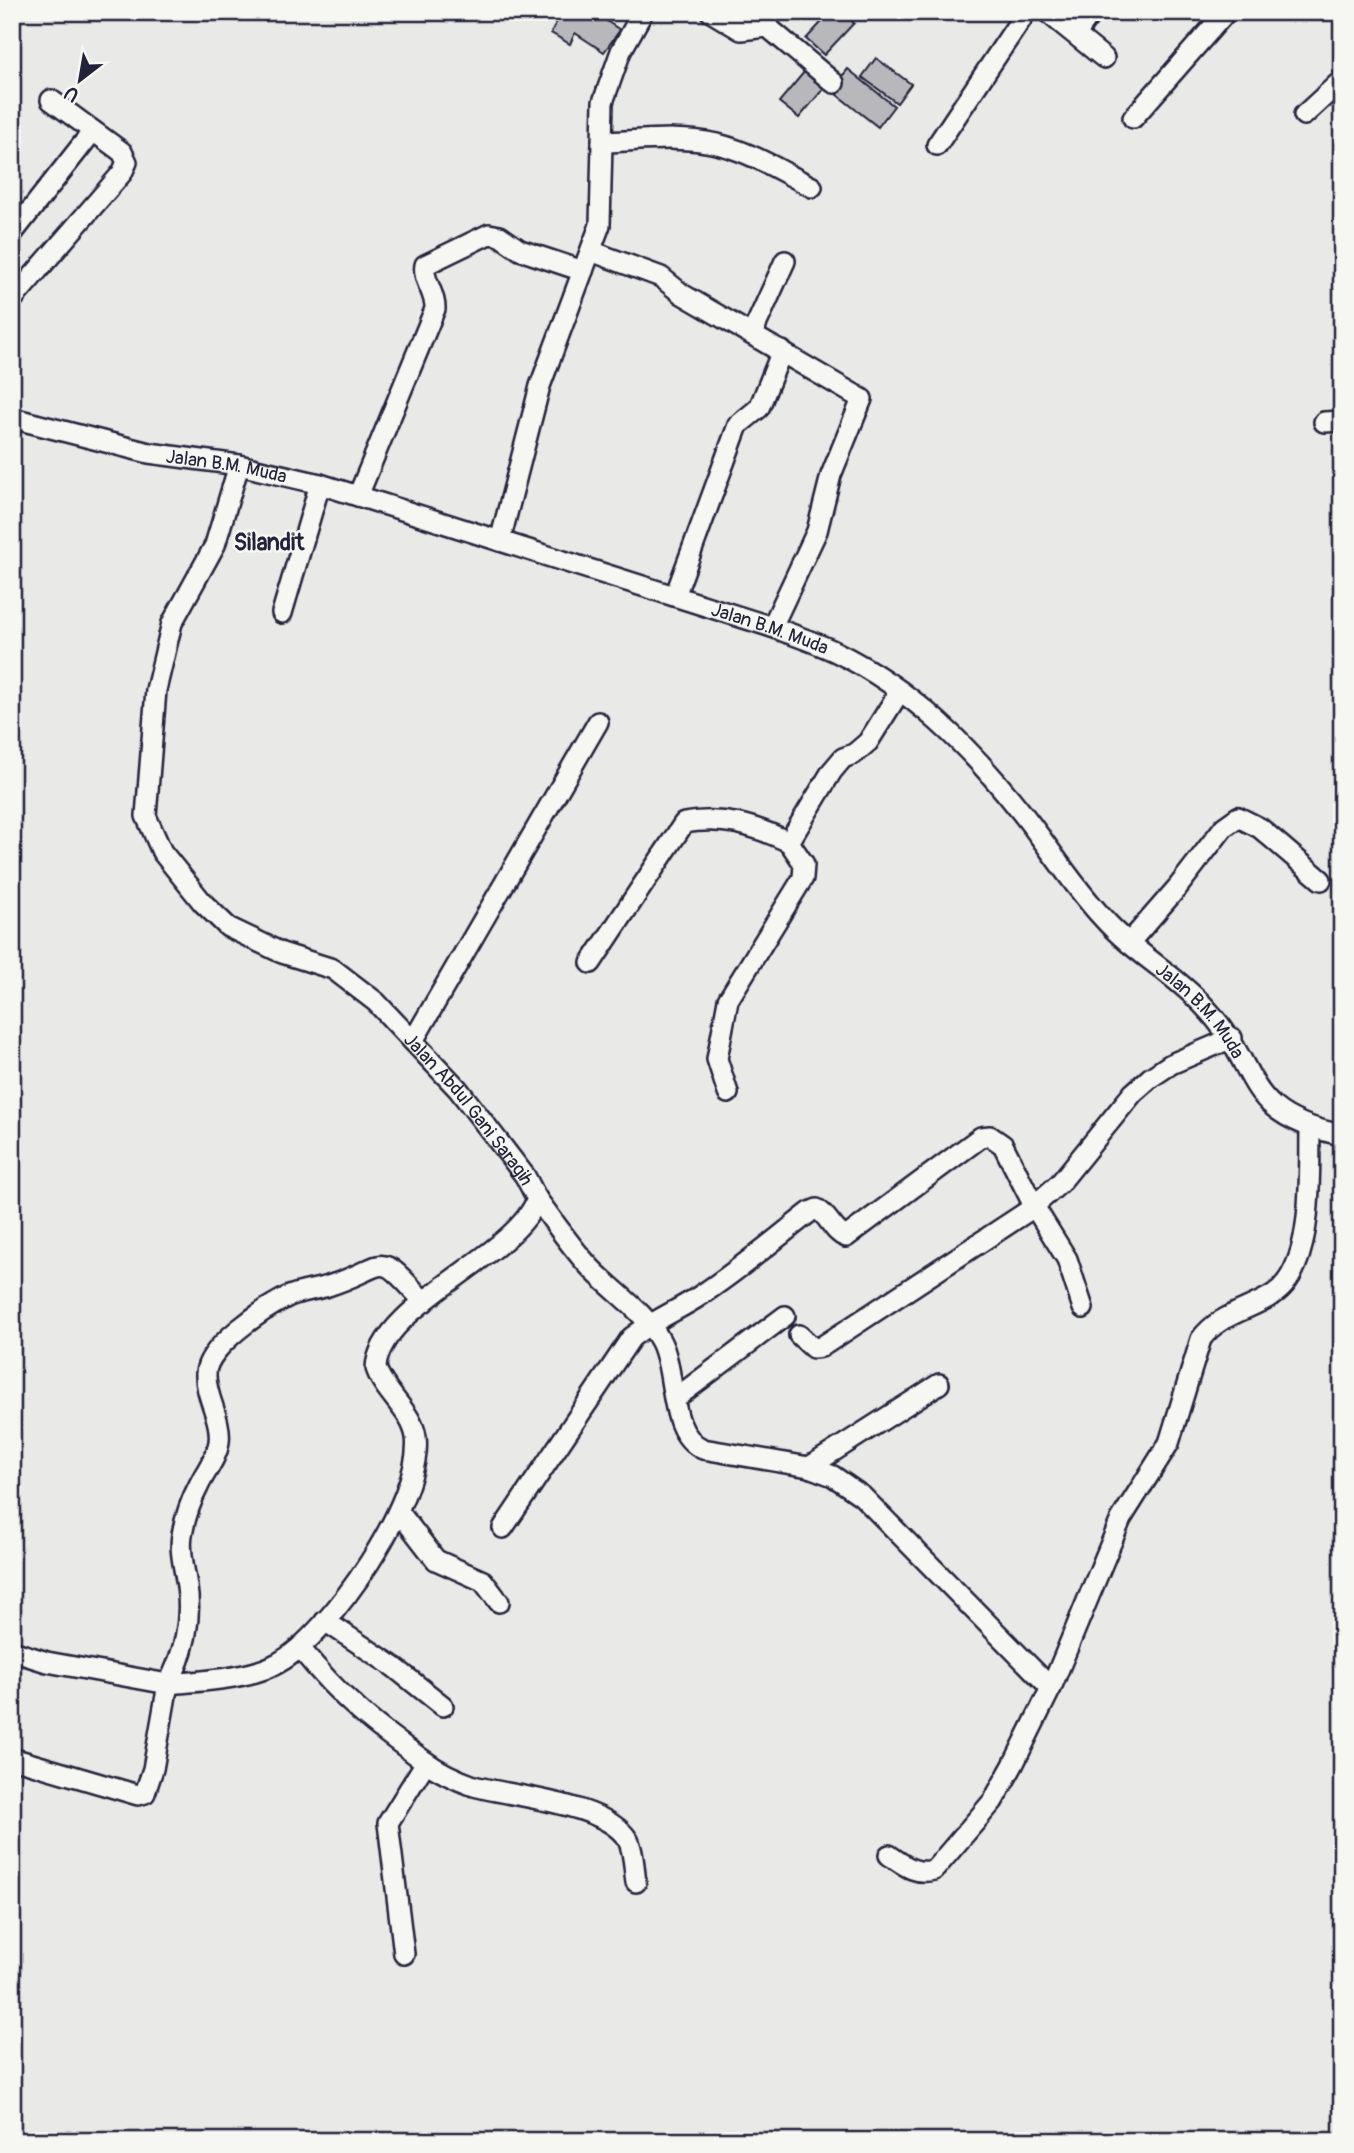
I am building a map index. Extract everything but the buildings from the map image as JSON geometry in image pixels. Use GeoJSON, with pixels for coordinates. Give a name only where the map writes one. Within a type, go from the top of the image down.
{"type":"FeatureCollection","features":[{"type":"Feature","properties":{"kind":"street"},"geometry":{"type":"LineString","coordinates":[[500,541],[540,386],[591,251],[602,205],[603,102],[610,76],[643,12]]}},
{"type":"Feature","properties":{"kind":"street"},"geometry":{"type":"LineString","coordinates":[[711,12],[741,30],[766,26],[834,83]]}},
{"type":"Feature","properties":{"kind":"street"},"geometry":{"type":"LineString","coordinates":[[937,145],[1026,12]]}},
{"type":"Feature","properties":{"kind":"street"},"geometry":{"type":"LineString","coordinates":[[1047,12],[1104,58]]}},
{"type":"Feature","properties":{"kind":"street"},"geometry":{"type":"LineString","coordinates":[[1076,34],[1092,12]]}},
{"type":"Feature","properties":{"kind":"street"},"geometry":{"type":"LineString","coordinates":[[1133,118],[1226,12]]}},
{"type":"Feature","properties":{"kind":"street"},"geometry":{"type":"LineString","coordinates":[[1304,115],[1342,80]]}},
{"type":"Feature","properties":{"kind":"street"},"geometry":{"type":"LineString","coordinates":[[12,300],[122,173],[127,162],[122,152],[51,100]]}},
{"type":"Feature","properties":{"kind":"street"},"geometry":{"type":"LineString","coordinates":[[12,234],[93,131]]}},
{"type":"Feature","properties":{"kind":"street"},"geometry":{"type":"LineString","coordinates":[[602,142],[682,140],[717,144],[763,160],[811,187]]}},
{"type":"Feature","properties":{"kind":"street"},"geometry":{"type":"LineString","coordinates":[[358,496],[435,309],[435,301],[424,272],[425,265],[492,234],[518,249],[583,271]]}},
{"type":"Feature","properties":{"kind":"street"},"geometry":{"type":"LineString","coordinates":[[591,251],[670,282],[682,294],[859,396],[862,401],[831,475],[817,531],[772,627]]}},
{"type":"Feature","properties":{"kind":"street"},"geometry":{"type":"LineString","coordinates":[[752,334],[785,261]]}},
{"type":"Feature","properties":{"kind":"street"},"geometry":{"type":"LineString","coordinates":[[676,596],[738,425],[759,408],[782,351]]}},
{"type":"Feature","properties":{"kind":"street","name":"Jalan B.M. Muda"},"geometry":{"type":"LineString","coordinates":[[12,418],[149,453],[239,465],[320,484],[772,627],[836,652],[900,691],[936,717],[964,745],[1021,811],[1103,918],[1202,1003],[1232,1038],[1255,1088],[1271,1107],[1310,1129],[1342,1135]]}},
{"type":"Feature","properties":{"kind":"street","name":"Jalan Abdul Gani Saragih"},"geometry":{"type":"LineString","coordinates":[[12,1651],[47,1662],[168,1684],[235,1676],[275,1665],[301,1649],[326,1621],[376,1552],[399,1512],[415,1458],[416,1436],[409,1419],[379,1377],[376,1359],[395,1330],[424,1302],[458,1273],[514,1233],[531,1216],[537,1199],[525,1175],[458,1089],[376,1002],[333,969],[282,953],[228,927],[203,903],[162,852],[146,816],[156,690],[172,623],[215,545],[239,465]]}},
{"type":"Feature","properties":{"kind":"street"},"geometry":{"type":"LineString","coordinates":[[282,612],[320,484]]}},
{"type":"Feature","properties":{"kind":"street"},"geometry":{"type":"LineString","coordinates":[[789,842],[832,771],[843,758],[854,754],[868,742],[900,691]]}},
{"type":"Feature","properties":{"kind":"street"},"geometry":{"type":"LineString","coordinates":[[413,1041],[598,722]]}},
{"type":"Feature","properties":{"kind":"street"},"geometry":{"type":"LineString","coordinates":[[1129,943],[1177,888],[1224,827],[1238,817],[1259,828],[1321,880]]}},
{"type":"Feature","properties":{"kind":"street"},"geometry":{"type":"LineString","coordinates":[[592,963],[684,823],[707,819],[737,821],[789,842],[804,864],[803,878],[728,1000],[718,1059],[728,1093]]}},
{"type":"Feature","properties":{"kind":"street"},"geometry":{"type":"LineString","coordinates":[[799,1335],[813,1348],[821,1347],[1034,1206],[1060,1183],[1133,1093],[1150,1078],[1171,1064],[1232,1038]]}},
{"type":"Feature","properties":{"kind":"street"},"geometry":{"type":"LineString","coordinates":[[889,1855],[913,1871],[923,1873],[934,1870],[993,1801],[1051,1688],[1121,1519],[1169,1443],[1201,1339],[1211,1325],[1276,1293],[1293,1272],[1304,1240],[1310,1129]]}},
{"type":"Feature","properties":{"kind":"street"},"geometry":{"type":"LineString","coordinates":[[503,1528],[631,1338],[715,1286],[810,1212],[817,1209],[824,1213],[839,1235],[846,1237],[981,1137],[990,1136],[1003,1145],[1034,1206],[1067,1259],[1083,1308]]}},
{"type":"Feature","properties":{"kind":"street"},"geometry":{"type":"LineString","coordinates":[[537,1199],[586,1263],[651,1325],[662,1345],[682,1429],[691,1443],[703,1449],[809,1467],[833,1476],[862,1496],[1051,1688]]}},
{"type":"Feature","properties":{"kind":"street"},"geometry":{"type":"LineString","coordinates":[[12,1758],[138,1794],[145,1793],[153,1769],[168,1684],[183,1653],[189,1606],[181,1546],[194,1495],[219,1443],[217,1420],[206,1378],[207,1364],[215,1350],[285,1298],[335,1284],[377,1265],[392,1267],[424,1302]]}},
{"type":"Feature","properties":{"kind":"street"},"geometry":{"type":"LineString","coordinates":[[676,1398],[785,1316]]}},
{"type":"Feature","properties":{"kind":"street"},"geometry":{"type":"LineString","coordinates":[[809,1467],[939,1384]]}},
{"type":"Feature","properties":{"kind":"street"},"geometry":{"type":"LineString","coordinates":[[399,1512],[436,1560],[483,1581],[499,1602]]}},
{"type":"Feature","properties":{"kind":"street"},"geometry":{"type":"LineString","coordinates":[[326,1621],[394,1667],[443,1706]]}},
{"type":"Feature","properties":{"kind":"street"},"geometry":{"type":"LineString","coordinates":[[301,1649],[333,1689],[369,1722],[442,1773],[474,1785],[596,1815],[616,1826],[629,1842],[636,1882]]}},
{"type":"Feature","properties":{"kind":"street"},"geometry":{"type":"LineString","coordinates":[[404,1954],[388,1824],[426,1762]]}},
{"type":"Feature","properties":{"kind":"district","name":"Silandit"},"geometry":{"type":"Point","coordinates":[269,542]}}]}
